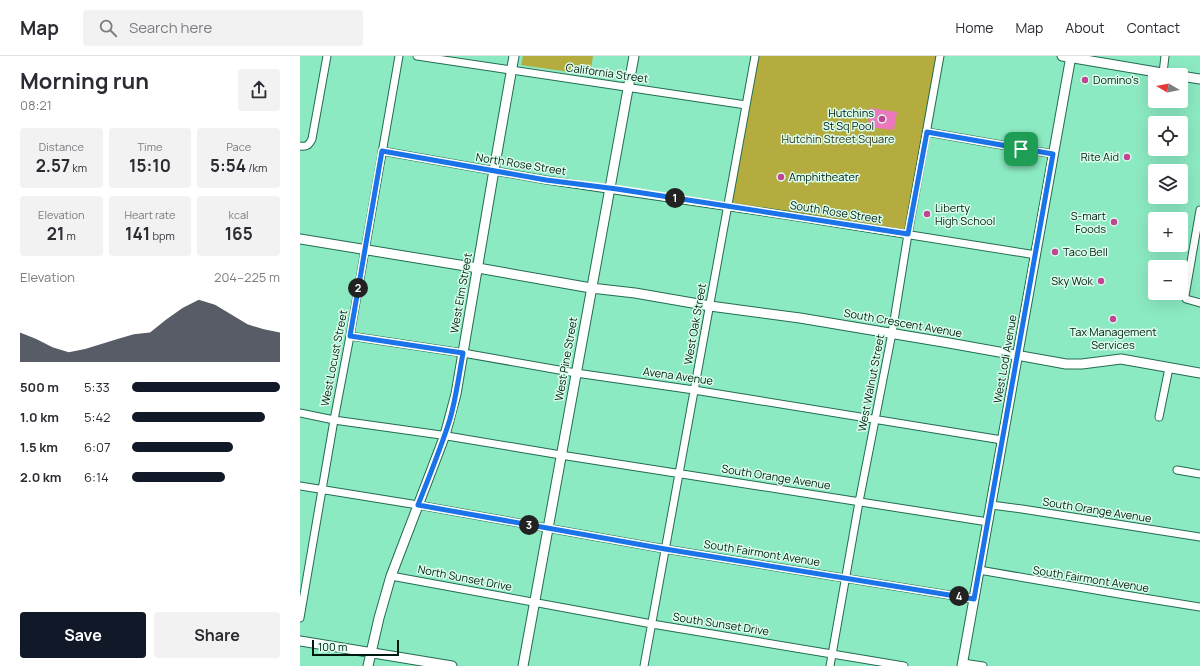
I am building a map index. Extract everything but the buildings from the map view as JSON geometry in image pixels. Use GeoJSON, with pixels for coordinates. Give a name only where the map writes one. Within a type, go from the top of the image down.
{"type":"FeatureCollection","features":[{"type":"Feature","properties":{"kind":"street"},"geometry":{"type":"LineString","coordinates":[[300,146],[306,146],[312,139],[327,56]]}},
{"type":"Feature","properties":{"kind":"street","name":"West Locust Street"},"geometry":{"type":"LineString","coordinates":[[300,618],[399,56]]}},
{"type":"Feature","properties":{"kind":"street","name":"California Street"},"geometry":{"type":"LineString","coordinates":[[417,56],[746,105]]}},
{"type":"Feature","properties":{"kind":"street","name":"West Elm Street"},"geometry":{"type":"LineString","coordinates":[[368,666],[379,618],[391,576],[445,435],[456,394],[514,56]]}},
{"type":"Feature","properties":{"kind":"street","name":"West Pine Street"},"geometry":{"type":"LineString","coordinates":[[523,666],[560,455],[634,56]]}},
{"type":"Feature","properties":{"kind":"street","name":"West Oak Street"},"geometry":{"type":"LineString","coordinates":[[644,666],[755,56]]}},
{"type":"Feature","properties":{"kind":"street","name":"West Walnut Street"},"geometry":{"type":"LineString","coordinates":[[830,666],[859,502],[892,333],[940,56]]}},
{"type":"Feature","properties":{"kind":"street"},"geometry":{"type":"LineString","coordinates":[[1164,68],[1165,56]]}},
{"type":"Feature","properties":{"kind":"street"},"geometry":{"type":"LineString","coordinates":[[1068,57],[1148,70]]}},
{"type":"Feature","properties":{"kind":"street","name":"West Lodi Avenue"},"geometry":{"type":"LineString","coordinates":[[963,664],[1036,255],[1068,57]]}},
{"type":"Feature","properties":{"kind":"street"},"geometry":{"type":"LineString","coordinates":[[1188,77],[1200,79]]}},
{"type":"Feature","properties":{"kind":"street"},"geometry":{"type":"LineString","coordinates":[[927,132],[1053,154]]}},
{"type":"Feature","properties":{"kind":"street","name":"North Rose Street"},"geometry":{"type":"LineString","coordinates":[[382,151],[546,180],[609,188]]}},
{"type":"Feature","properties":{"kind":"street","name":"South Rose Street"},"geometry":{"type":"LineString","coordinates":[[609,188],[1036,255]]}},
{"type":"Feature","properties":{"kind":"street"},"geometry":{"type":"LineString","coordinates":[[1199,303],[1186,299],[1185,296],[1200,210]]}},
{"type":"Feature","properties":{"kind":"street","name":"South Crescent Avenue"},"geometry":{"type":"LineString","coordinates":[[300,239],[591,288],[800,318],[892,333],[1066,364],[1082,364],[1121,359],[1200,373]]}},
{"type":"Feature","properties":{"kind":"street","name":"Avena Avenue"},"geometry":{"type":"LineString","coordinates":[[350,336],[463,353],[576,373],[875,418],[1002,440]]}},
{"type":"Feature","properties":{"kind":"street"},"geometry":{"type":"LineString","coordinates":[[1159,417],[1169,368]]}},
{"type":"Feature","properties":{"kind":"street","name":"South Orange Avenue"},"geometry":{"type":"LineString","coordinates":[[300,413],[334,420],[445,435],[560,455],[988,522]]}},
{"type":"Feature","properties":{"kind":"street"},"geometry":{"type":"LineString","coordinates":[[1177,470],[1200,474]]}},
{"type":"Feature","properties":{"kind":"street","name":"South Fairmont Avenue"},"geometry":{"type":"LineString","coordinates":[[300,486],[418,505],[665,549],[974,599]]}},
{"type":"Feature","properties":{"kind":"street","name":"South Orange Avenue"},"geometry":{"type":"LineString","coordinates":[[991,505],[1200,537]]}},
{"type":"Feature","properties":{"kind":"street","name":"South Fairmont Avenue"},"geometry":{"type":"LineString","coordinates":[[979,570],[1200,607]]}},
{"type":"Feature","properties":{"kind":"street","name":"North Sunset Drive"},"geometry":{"type":"LineString","coordinates":[[391,576],[534,602]]}},
{"type":"Feature","properties":{"kind":"street","name":"South Sunset Drive"},"geometry":{"type":"LineString","coordinates":[[534,602],[652,624],[904,666]]}},
{"type":"Feature","properties":{"kind":"street"},"geometry":{"type":"LineString","coordinates":[[300,641],[452,666]]}},
{"type":"Feature","properties":{"kind":"street"},"geometry":{"type":"LineString","coordinates":[[963,664],[983,666]]}},
{"type":"Feature","properties":{"kind":"green space"},"geometry":{"type":"Polygon","coordinates":[[[523,56],[593,56],[590,75],[521,65],[523,56]]]}},
{"type":"Feature","properties":{"kind":"green space","name":"Hutchin Street Square"},"geometry":{"type":"Polygon","coordinates":[[[755,56],[940,56],[908,234],[728,206],[755,56]]]}},
{"type":"Feature","properties":{"kind":"shaded area","name":"Hutchins St Sq Pool"},"geometry":{"type":"Polygon","coordinates":[[[870,108],[897,112],[894,130],[868,127],[870,108]]]}},
{"type":"Feature","properties":{"kind":"place","name":"Domino's"},"geometry":{"type":"Point","coordinates":[1085,80]}},
{"type":"Feature","properties":{"kind":"place","name":"Hutchins St Sq Pool"},"geometry":{"type":"Point","coordinates":[882,119]}},
{"type":"Feature","properties":{"kind":"place","name":"Rite Aid"},"geometry":{"type":"Point","coordinates":[1127,157]}},
{"type":"Feature","properties":{"kind":"place","name":"Amphitheater"},"geometry":{"type":"Point","coordinates":[781,177]}},
{"type":"Feature","properties":{"kind":"place","name":"Liberty High School"},"geometry":{"type":"Point","coordinates":[927,214]}},
{"type":"Feature","properties":{"kind":"place","name":"S-mart Foods"},"geometry":{"type":"Point","coordinates":[1114,222]}},
{"type":"Feature","properties":{"kind":"place","name":"Taco Bell"},"geometry":{"type":"Point","coordinates":[1055,252]}},
{"type":"Feature","properties":{"kind":"place","name":"Sky Wok"},"geometry":{"type":"Point","coordinates":[1101,281]}},
{"type":"Feature","properties":{"kind":"place","name":"Tax Management Services"},"geometry":{"type":"Point","coordinates":[1113,319]}},
{"type":"Feature","properties":{"kind":"route"},"geometry":{"type":"LineString","coordinates":[[927,132],[1021,149],[1053,154],[974,599],[665,549],[418,505],[445,435],[456,394],[463,353],[350,336],[382,151],[546,180],[617,189],[908,234],[927,132]]}}]}
